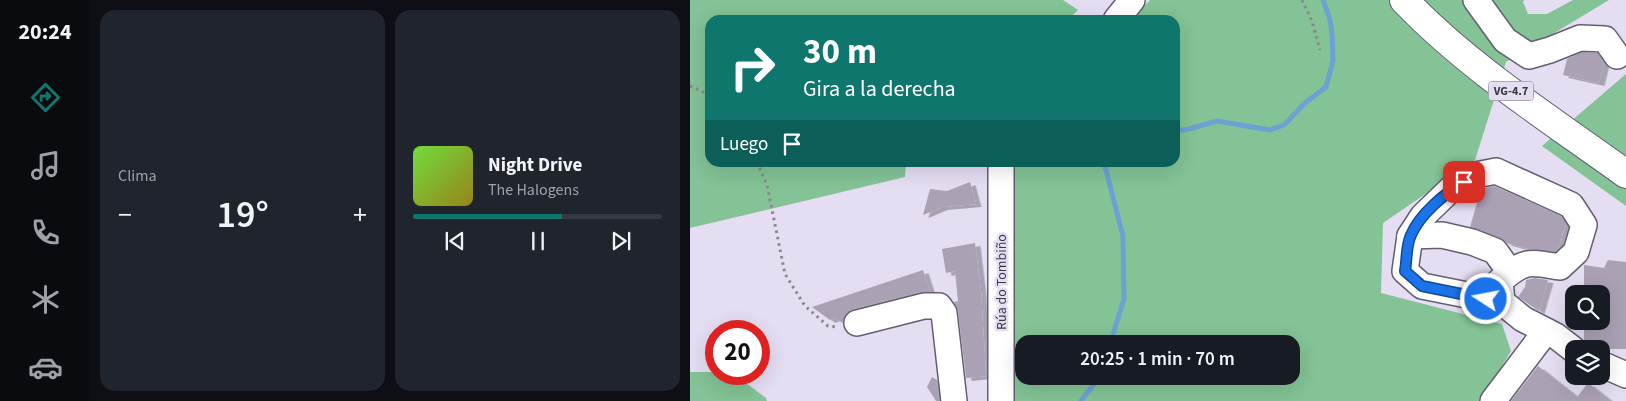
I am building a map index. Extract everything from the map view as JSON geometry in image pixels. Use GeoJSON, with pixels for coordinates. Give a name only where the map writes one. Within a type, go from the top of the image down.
{"type":"FeatureCollection","features":[{"type":"Feature","properties":{"kind":"highway","name":"VG-4.7"},"geometry":{"type":"LineString","coordinates":[[1404,0],[1431,28],[1498,82],[1626,174]]}},
{"type":"Feature","properties":{"kind":"street"},"geometry":{"type":"LineString","coordinates":[[1120,15],[1132,0]]}},
{"type":"Feature","properties":{"kind":"street"},"geometry":{"type":"LineString","coordinates":[[1476,0],[1505,40],[1529,56],[1580,38],[1605,38],[1617,56]]}},
{"type":"Feature","properties":{"kind":"street","name":"Rúa do Tombiño"},"geometry":{"type":"LineString","coordinates":[[1001,167],[1001,401]]}},
{"type":"Feature","properties":{"kind":"street"},"geometry":{"type":"LineString","coordinates":[[1502,302],[1500,281],[1512,271],[1528,262],[1560,267],[1576,252],[1584,225],[1571,205],[1496,171],[1476,175],[1452,189],[1423,216],[1410,236],[1405,271],[1422,286],[1502,302],[1523,320],[1556,336],[1565,343]]}},
{"type":"Feature","properties":{"kind":"street"},"geometry":{"type":"LineString","coordinates":[[1410,236],[1442,235],[1472,242],[1495,251],[1512,271]]}},
{"type":"Feature","properties":{"kind":"street"},"geometry":{"type":"LineString","coordinates":[[857,323],[924,306],[939,306],[944,313],[954,401]]}},
{"type":"Feature","properties":{"kind":"street"},"geometry":{"type":"LineString","coordinates":[[1493,401],[1546,331]]}},
{"type":"Feature","properties":{"kind":"street"},"geometry":{"type":"LineString","coordinates":[[1610,368],[1626,375]]}},
{"type":"Feature","properties":{"kind":"path"},"geometry":{"type":"LineString","coordinates":[[1302,0],[1312,21],[1320,50]]}},
{"type":"Feature","properties":{"kind":"path"},"geometry":{"type":"LineString","coordinates":[[690,86],[705,93]]}},
{"type":"Feature","properties":{"kind":"path"},"geometry":{"type":"LineString","coordinates":[[759,167],[767,185],[785,274],[805,306],[828,326],[840,327],[857,323]]}},
{"type":"Feature","properties":{"kind":"green space"},"geometry":{"type":"Polygon","coordinates":[[[690,0],[1063,0],[1078,10],[1073,15],[705,15],[705,167],[906,167],[905,177],[690,228],[690,0]]]}},
{"type":"Feature","properties":{"kind":"green space"},"geometry":{"type":"Polygon","coordinates":[[[1150,0],[1524,0],[1523,2],[1528,14],[1547,14],[1573,0],[1609,0],[1506,62],[1475,160],[1383,223],[1381,293],[1502,324],[1511,351],[1481,401],[1001,401],[1001,167],[1180,167],[1180,15],[1136,15],[1150,0]]]}},
{"type":"Feature","properties":{"kind":"green space"},"geometry":{"type":"Polygon","coordinates":[[[1626,74],[1626,206],[1542,146],[1626,74]]]}},
{"type":"Feature","properties":{"kind":"green space"},"geometry":{"type":"Polygon","coordinates":[[[690,372],[705,372],[705,385],[749,385],[766,398],[767,401],[690,401],[690,372]]]}},
{"type":"Feature","properties":{"kind":"building"},"geometry":{"type":"Polygon","coordinates":[[[1582,52],[1598,53],[1604,63],[1599,83],[1563,75],[1567,59],[1582,52]]]}},
{"type":"Feature","properties":{"kind":"building"},"geometry":{"type":"Polygon","coordinates":[[[970,182],[976,204],[942,207],[923,215],[930,189],[947,191],[970,182]]]}},
{"type":"Feature","properties":{"kind":"building"},"geometry":{"type":"Polygon","coordinates":[[[1494,186],[1561,216],[1566,223],[1558,249],[1555,252],[1529,249],[1507,243],[1500,238],[1470,227],[1481,189],[1494,186]]]}},
{"type":"Feature","properties":{"kind":"building"},"geometry":{"type":"Polygon","coordinates":[[[975,243],[981,292],[986,376],[966,378],[958,311],[954,302],[958,301],[955,271],[946,273],[942,249],[975,243]]]}},
{"type":"Feature","properties":{"kind":"building"},"geometry":{"type":"Polygon","coordinates":[[[1608,260],[1626,262],[1626,346],[1610,346],[1610,340],[1584,340],[1584,330],[1610,330],[1610,285],[1584,285],[1584,265],[1604,268],[1608,260]]]}},
{"type":"Feature","properties":{"kind":"building"},"geometry":{"type":"Polygon","coordinates":[[[923,270],[930,292],[920,292],[853,309],[847,313],[843,323],[835,318],[830,320],[812,307],[923,270]]]}},
{"type":"Feature","properties":{"kind":"building"},"geometry":{"type":"Polygon","coordinates":[[[1534,278],[1548,280],[1539,311],[1518,297],[1525,287],[1526,280],[1534,278]]]}},
{"type":"Feature","properties":{"kind":"building"},"geometry":{"type":"Polygon","coordinates":[[[1538,366],[1577,397],[1586,385],[1591,385],[1611,401],[1511,401],[1538,366]]]}},
{"type":"Feature","properties":{"kind":"building"},"geometry":{"type":"Polygon","coordinates":[[[932,377],[937,380],[940,401],[936,401],[927,387],[932,377]]]}},
{"type":"Feature","properties":{"kind":"waterway"},"geometry":{"type":"LineString","coordinates":[[1180,130],[1217,121],[1270,130],[1284,125],[1305,103],[1326,87],[1333,61],[1330,20],[1323,0]]}},
{"type":"Feature","properties":{"kind":"waterway"},"geometry":{"type":"LineString","coordinates":[[1105,167],[1123,236],[1124,299],[1113,335]]}},
{"type":"Feature","properties":{"kind":"waterway"},"geometry":{"type":"LineString","coordinates":[[1081,401],[1093,385]]}},
{"type":"Feature","properties":{"kind":"route"},"geometry":{"type":"LineString","coordinates":[[1464,182],[1452,189],[1423,216],[1410,236],[1405,271],[1422,286],[1486,299]]}}]}
